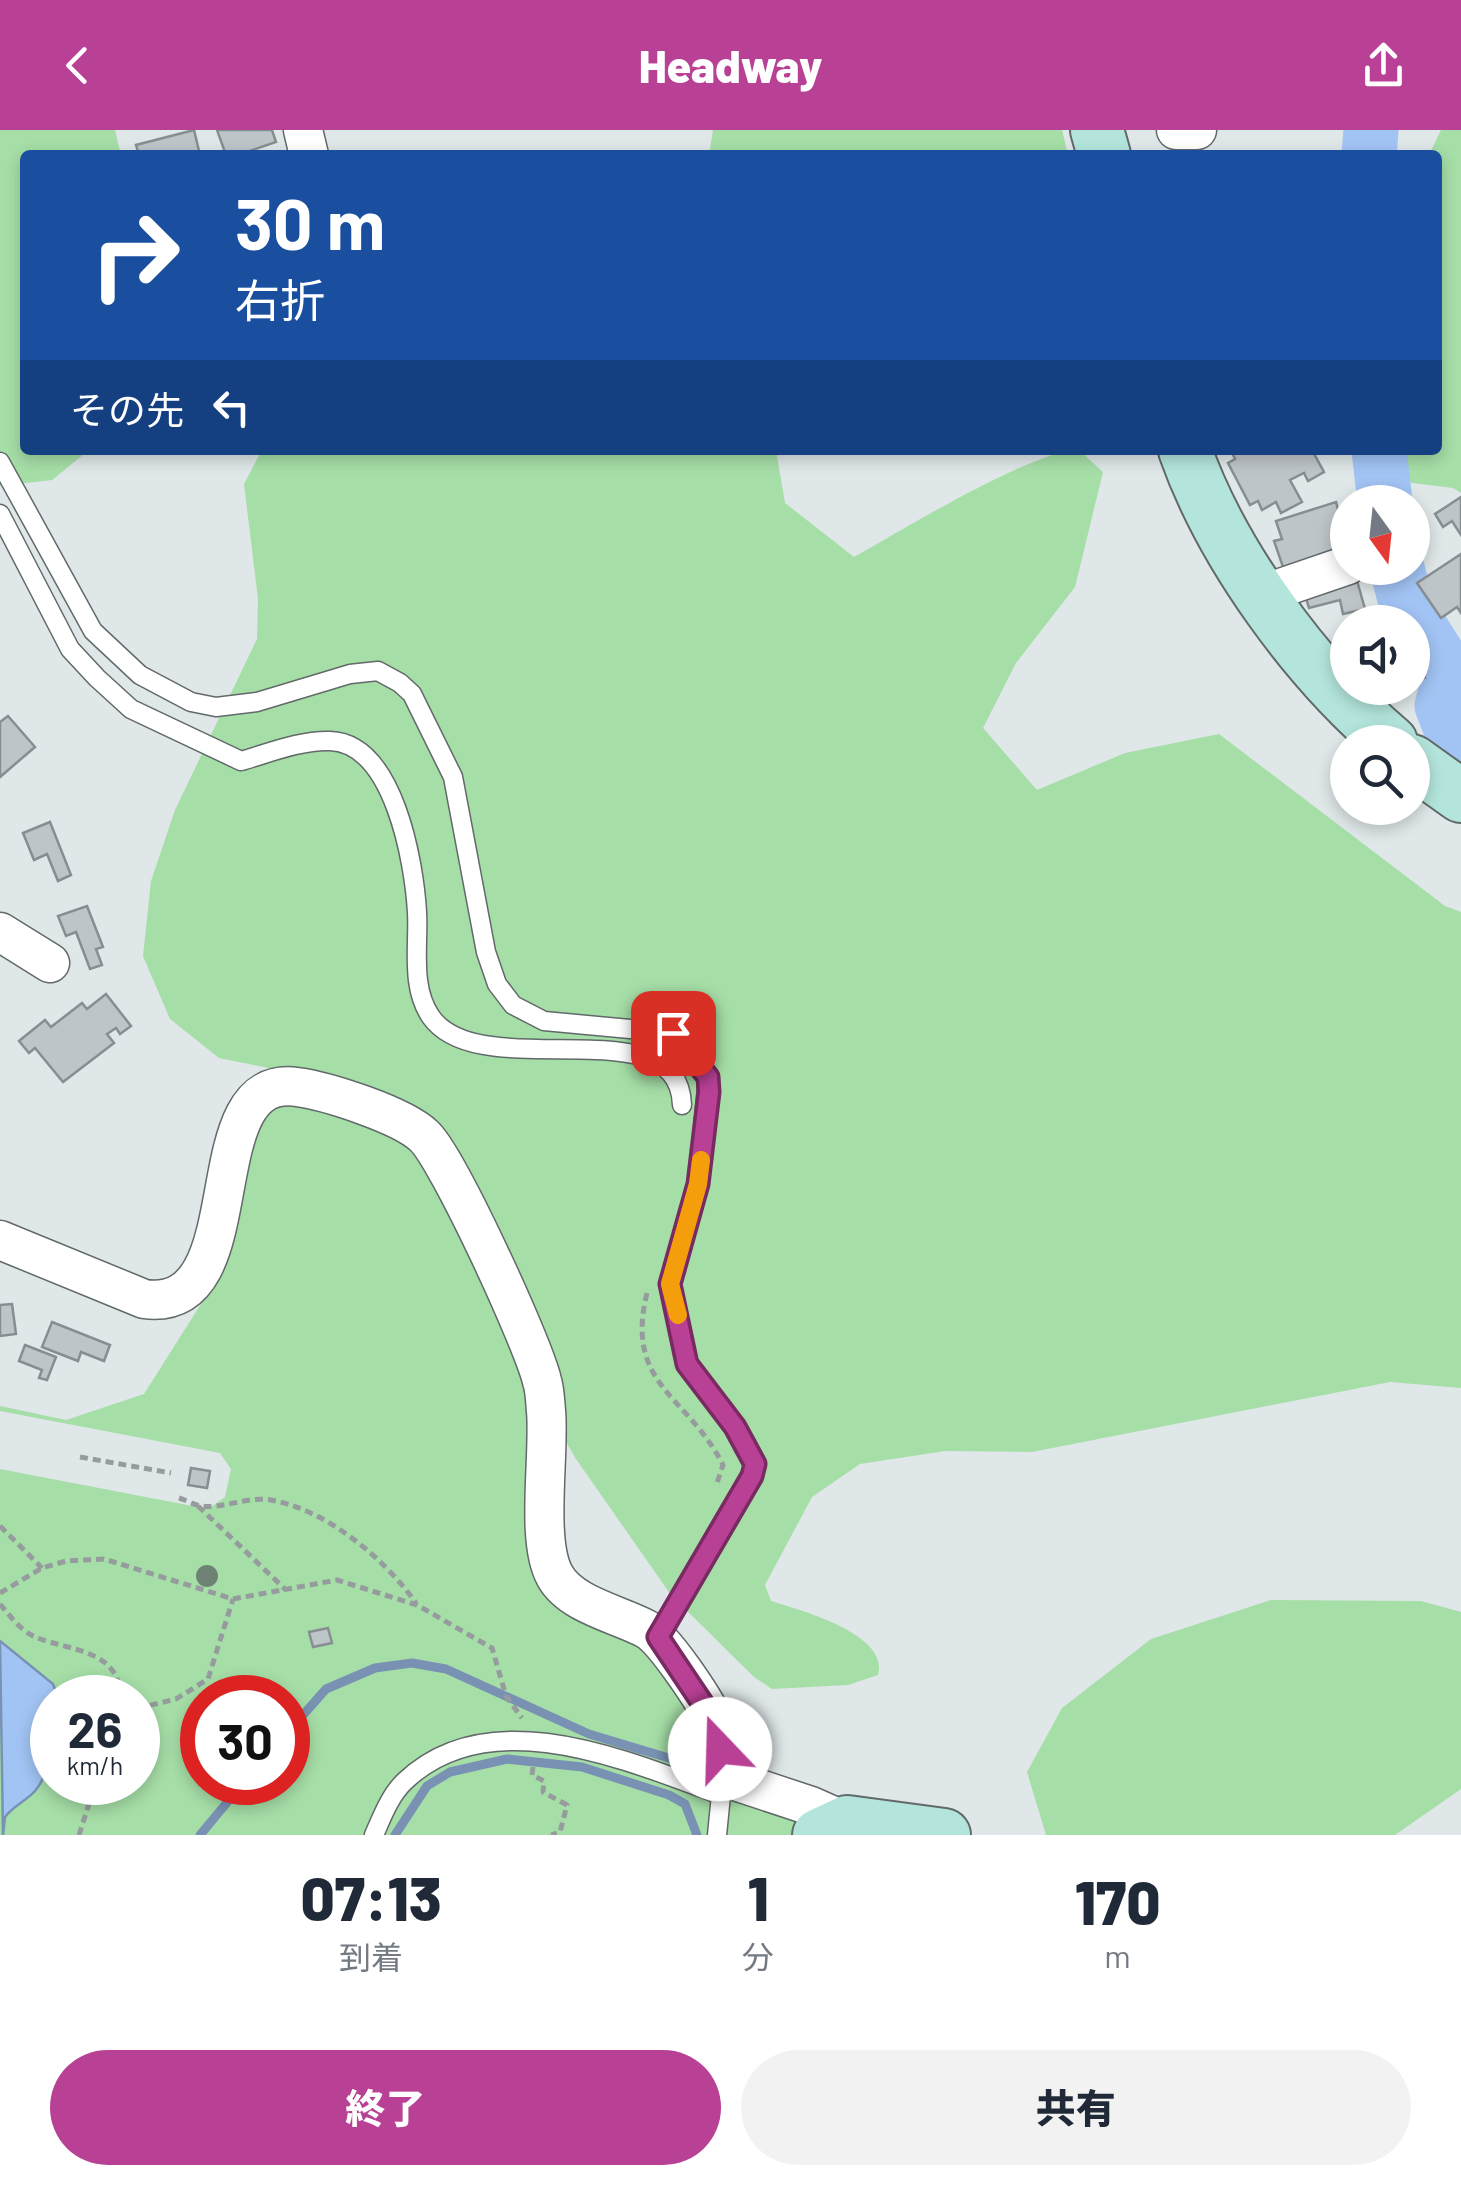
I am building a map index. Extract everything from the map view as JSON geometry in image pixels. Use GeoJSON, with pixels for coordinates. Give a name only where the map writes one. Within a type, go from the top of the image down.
{"type":"FeatureCollection","features":[{"type":"Feature","properties":{"kind":"street"},"geometry":{"type":"LineString","coordinates":[[1176,130],[1197,130]]}},
{"type":"Feature","properties":{"kind":"street"},"geometry":{"type":"LineString","coordinates":[[1187,455],[1213,514],[1263,594],[1320,673],[1374,725]]}},
{"type":"Feature","properties":{"kind":"street"},"geometry":{"type":"LineString","coordinates":[[1263,594],[1330,571]]}},
{"type":"Feature","properties":{"kind":"street"},"geometry":{"type":"LineString","coordinates":[[1430,774],[1461,796]]}},
{"type":"Feature","properties":{"kind":"street"},"geometry":{"type":"LineString","coordinates":[[0,932],[50,962]]}},
{"type":"Feature","properties":{"kind":"street"},"geometry":{"type":"LineString","coordinates":[[0,1240],[144,1298],[167,1300],[188,1289],[205,1268],[240,1126],[261,1096],[295,1086],[348,1099],[421,1132],[438,1156],[494,1267],[542,1378],[547,1414],[547,1547],[556,1580],[594,1606],[658,1637],[713,1719],[723,1787],[811,1806],[833,1829],[944,1835]]}},
{"type":"Feature","properties":{"kind":"lane"},"geometry":{"type":"LineString","coordinates":[[0,462],[94,631],[140,675],[191,702],[216,707],[257,702],[350,674],[378,671],[400,682],[412,694],[453,777],[486,952],[497,984],[513,1005],[544,1021],[673,1033],[708,1077],[698,1184],[670,1284],[687,1364],[742,1438],[755,1464],[752,1476],[658,1637]]}},
{"type":"Feature","properties":{"kind":"lane"},"geometry":{"type":"LineString","coordinates":[[0,514],[70,649],[131,709],[241,761],[310,742],[334,740],[368,756],[386,780],[404,831],[417,908],[418,982],[431,1016],[452,1035],[494,1049],[600,1050],[657,1060],[682,1087],[682,1105]]}},
{"type":"Feature","properties":{"kind":"lane"},"geometry":{"type":"LineString","coordinates":[[374,1835],[385,1809],[404,1782],[444,1756],[508,1740],[599,1754],[723,1787],[717,1835]]}},
{"type":"Feature","properties":{"kind":"path"},"geometry":{"type":"LineString","coordinates":[[80,1457],[171,1473]]}},
{"type":"Feature","properties":{"kind":"path"},"geometry":{"type":"LineString","coordinates":[[179,1498],[195,1503],[271,1500],[304,1510],[339,1529],[400,1580],[418,1605]]}},
{"type":"Feature","properties":{"kind":"path"},"geometry":{"type":"LineString","coordinates":[[195,1503],[286,1590]]}},
{"type":"Feature","properties":{"kind":"path"},"geometry":{"type":"LineString","coordinates":[[0,1526],[42,1568]]}},
{"type":"Feature","properties":{"kind":"path"},"geometry":{"type":"LineString","coordinates":[[0,1593],[42,1568],[66,1560],[104,1558],[233,1599],[338,1580],[418,1605],[492,1648],[506,1696],[540,1743],[532,1775],[543,1780],[544,1792],[567,1806],[560,1832],[552,1835]]}},
{"type":"Feature","properties":{"kind":"path"},"geometry":{"type":"LineString","coordinates":[[160,1702],[176,1698],[208,1679],[233,1599]]}},
{"type":"Feature","properties":{"kind":"path"},"geometry":{"type":"LineString","coordinates":[[0,1604],[18,1626],[33,1636],[103,1660],[114,1675]]}},
{"type":"Feature","properties":{"kind":"path"},"geometry":{"type":"LineString","coordinates":[[78,1835],[88,1805]]}},
{"type":"Feature","properties":{"kind":"green space"},"geometry":{"type":"Polygon","coordinates":[[[0,130],[115,130],[120,150],[20,150],[20,455],[83,455],[52,480],[0,486],[0,130]]]}},
{"type":"Feature","properties":{"kind":"green space"},"geometry":{"type":"Polygon","coordinates":[[[713,130],[1062,130],[1067,150],[710,150],[713,130]]]}},
{"type":"Feature","properties":{"kind":"green space"},"geometry":{"type":"Polygon","coordinates":[[[1441,130],[1461,130],[1461,493],[1453,488],[1380,479],[1366,455],[1442,455],[1442,150],[1431,150],[1441,130]]]}},
{"type":"Feature","properties":{"kind":"green space"},"geometry":{"type":"Polygon","coordinates":[[[259,455],[777,455],[785,503],[854,557],[1031,463],[1055,455],[1084,455],[1103,472],[1075,587],[1016,663],[983,728],[1037,790],[1125,753],[1219,734],[1330,818],[1330,825],[1339,825],[1445,906],[1461,912],[1461,1388],[1390,1382],[1032,1452],[945,1451],[860,1464],[812,1497],[765,1585],[771,1601],[821,1618],[857,1636],[878,1660],[878,1675],[848,1685],[772,1689],[754,1677],[671,1595],[576,1459],[563,1437],[556,1358],[442,1135],[347,1084],[219,1058],[170,1019],[143,956],[151,881],[175,810],[257,639],[258,599],[244,484],[259,455]]]}},
{"type":"Feature","properties":{"kind":"green space"},"geometry":{"type":"Polygon","coordinates":[[[282,1101],[377,1123],[430,1162],[525,1372],[537,1555],[646,1649],[689,1705],[704,1737],[712,1773],[709,1835],[0,1835],[0,1469],[208,1509],[225,1497],[231,1469],[220,1453],[0,1411],[0,1406],[66,1420],[144,1394],[218,1277],[257,1120],[282,1101]]]}},
{"type":"Feature","properties":{"kind":"green space"},"geometry":{"type":"Polygon","coordinates":[[[1271,1600],[1421,1601],[1461,1612],[1461,1789],[1395,1835],[1046,1835],[1027,1772],[1062,1708],[1151,1639],[1271,1600]]]}},
{"type":"Feature","properties":{"kind":"green space"},"geometry":{"type":"Polygon","coordinates":[[[731,1798],[808,1823],[791,1835],[725,1835],[731,1798]]]}},
{"type":"Feature","properties":{"kind":"water"},"geometry":{"type":"Polygon","coordinates":[[[0,1641],[42,1675],[30,1675],[30,1795],[5,1817],[3,1835],[0,1641]]]}},
{"type":"Feature","properties":{"kind":"building"},"geometry":{"type":"Polygon","coordinates":[[[194,130],[199,150],[138,150],[136,145],[194,130]]]}},
{"type":"Feature","properties":{"kind":"building"},"geometry":{"type":"Polygon","coordinates":[[[217,130],[272,130],[276,142],[253,150],[224,150],[217,130]]]}},
{"type":"Feature","properties":{"kind":"building"},"geometry":{"type":"Polygon","coordinates":[[[1233,455],[1315,455],[1324,472],[1308,481],[1304,473],[1290,480],[1302,502],[1281,513],[1276,502],[1262,510],[1258,501],[1250,505],[1228,463],[1235,459],[1233,455]]]}},
{"type":"Feature","properties":{"kind":"building"},"geometry":{"type":"Polygon","coordinates":[[[1461,497],[1461,535],[1452,521],[1443,527],[1435,514],[1461,497]]]}},
{"type":"Feature","properties":{"kind":"building"},"geometry":{"type":"Polygon","coordinates":[[[1330,504],[1330,553],[1283,567],[1274,541],[1282,539],[1276,521],[1330,504]]]}},
{"type":"Feature","properties":{"kind":"building"},"geometry":{"type":"Polygon","coordinates":[[[1461,554],[1461,613],[1457,607],[1441,618],[1418,585],[1430,585],[1430,574],[1461,554]]]}},
{"type":"Feature","properties":{"kind":"building"},"geometry":{"type":"Polygon","coordinates":[[[1330,584],[1358,585],[1364,605],[1341,605],[1340,600],[1309,608],[1304,591],[1330,584]]]}},
{"type":"Feature","properties":{"kind":"building"},"geometry":{"type":"Polygon","coordinates":[[[8,716],[35,747],[0,777],[0,722],[8,716]]]}},
{"type":"Feature","properties":{"kind":"building"},"geometry":{"type":"Polygon","coordinates":[[[50,822],[71,875],[58,881],[47,854],[34,860],[23,833],[50,822]]]}},
{"type":"Feature","properties":{"kind":"building"},"geometry":{"type":"Polygon","coordinates":[[[87,906],[103,947],[96,949],[102,965],[90,969],[76,932],[66,936],[58,916],[87,906]]]}},
{"type":"Feature","properties":{"kind":"building"},"geometry":{"type":"Polygon","coordinates":[[[106,994],[131,1026],[120,1034],[116,1028],[107,1034],[114,1043],[63,1082],[35,1048],[29,1053],[19,1041],[45,1020],[51,1027],[82,1003],[87,1009],[106,994]]]}},
{"type":"Feature","properties":{"kind":"building"},"geometry":{"type":"Polygon","coordinates":[[[12,1304],[16,1334],[0,1336],[0,1305],[12,1304]]]}},
{"type":"Feature","properties":{"kind":"building"},"geometry":{"type":"Polygon","coordinates":[[[52,1322],[110,1345],[104,1361],[81,1352],[78,1361],[42,1347],[52,1322]]]}},
{"type":"Feature","properties":{"kind":"building"},"geometry":{"type":"Polygon","coordinates":[[[25,1345],[56,1357],[47,1380],[39,1378],[42,1370],[19,1361],[25,1345]]]}},
{"type":"Feature","properties":{"kind":"building"},"geometry":{"type":"Polygon","coordinates":[[[191,1468],[210,1471],[207,1488],[188,1485],[191,1468]]]}},
{"type":"Feature","properties":{"kind":"building"},"geometry":{"type":"Polygon","coordinates":[[[328,1628],[332,1643],[313,1647],[309,1632],[328,1628]]]}},
{"type":"Feature","properties":{"kind":"building"},"geometry":{"type":"Polygon","coordinates":[[[760,1734],[767,1760],[746,1766],[739,1740],[760,1734]]]}},
{"type":"Feature","properties":{"kind":"waterway"},"geometry":{"type":"LineString","coordinates":[[1369,150],[1371,130]]}},
{"type":"Feature","properties":{"kind":"waterway"},"geometry":{"type":"LineString","coordinates":[[1380,455],[1383,485]]}},
{"type":"Feature","properties":{"kind":"waterway"},"geometry":{"type":"LineString","coordinates":[[1401,585],[1407,607],[1437,654],[1447,687],[1442,706],[1461,754]]}},
{"type":"Feature","properties":{"kind":"waterway"},"geometry":{"type":"LineString","coordinates":[[310,1707],[326,1689],[375,1668],[412,1663],[446,1669],[589,1734],[682,1762]]}},
{"type":"Feature","properties":{"kind":"waterway"},"geometry":{"type":"LineString","coordinates":[[395,1835],[427,1786],[450,1772],[507,1759],[582,1767],[669,1795],[685,1804],[697,1835]]}},
{"type":"Feature","properties":{"kind":"waterway"},"geometry":{"type":"LineString","coordinates":[[200,1835],[225,1805]]}},
{"type":"Feature","properties":{"kind":"slow traffic"},"geometry":{"type":"LineString","coordinates":[[678,1315],[670,1284],[701,1160]]}},
{"type":"Feature","properties":{"kind":"route"},"geometry":{"type":"LineString","coordinates":[[673,1033],[708,1077],[709,1092],[698,1184],[670,1284],[687,1364],[735,1427],[755,1464],[752,1476],[658,1637],[713,1719],[720,1749]]}}]}
